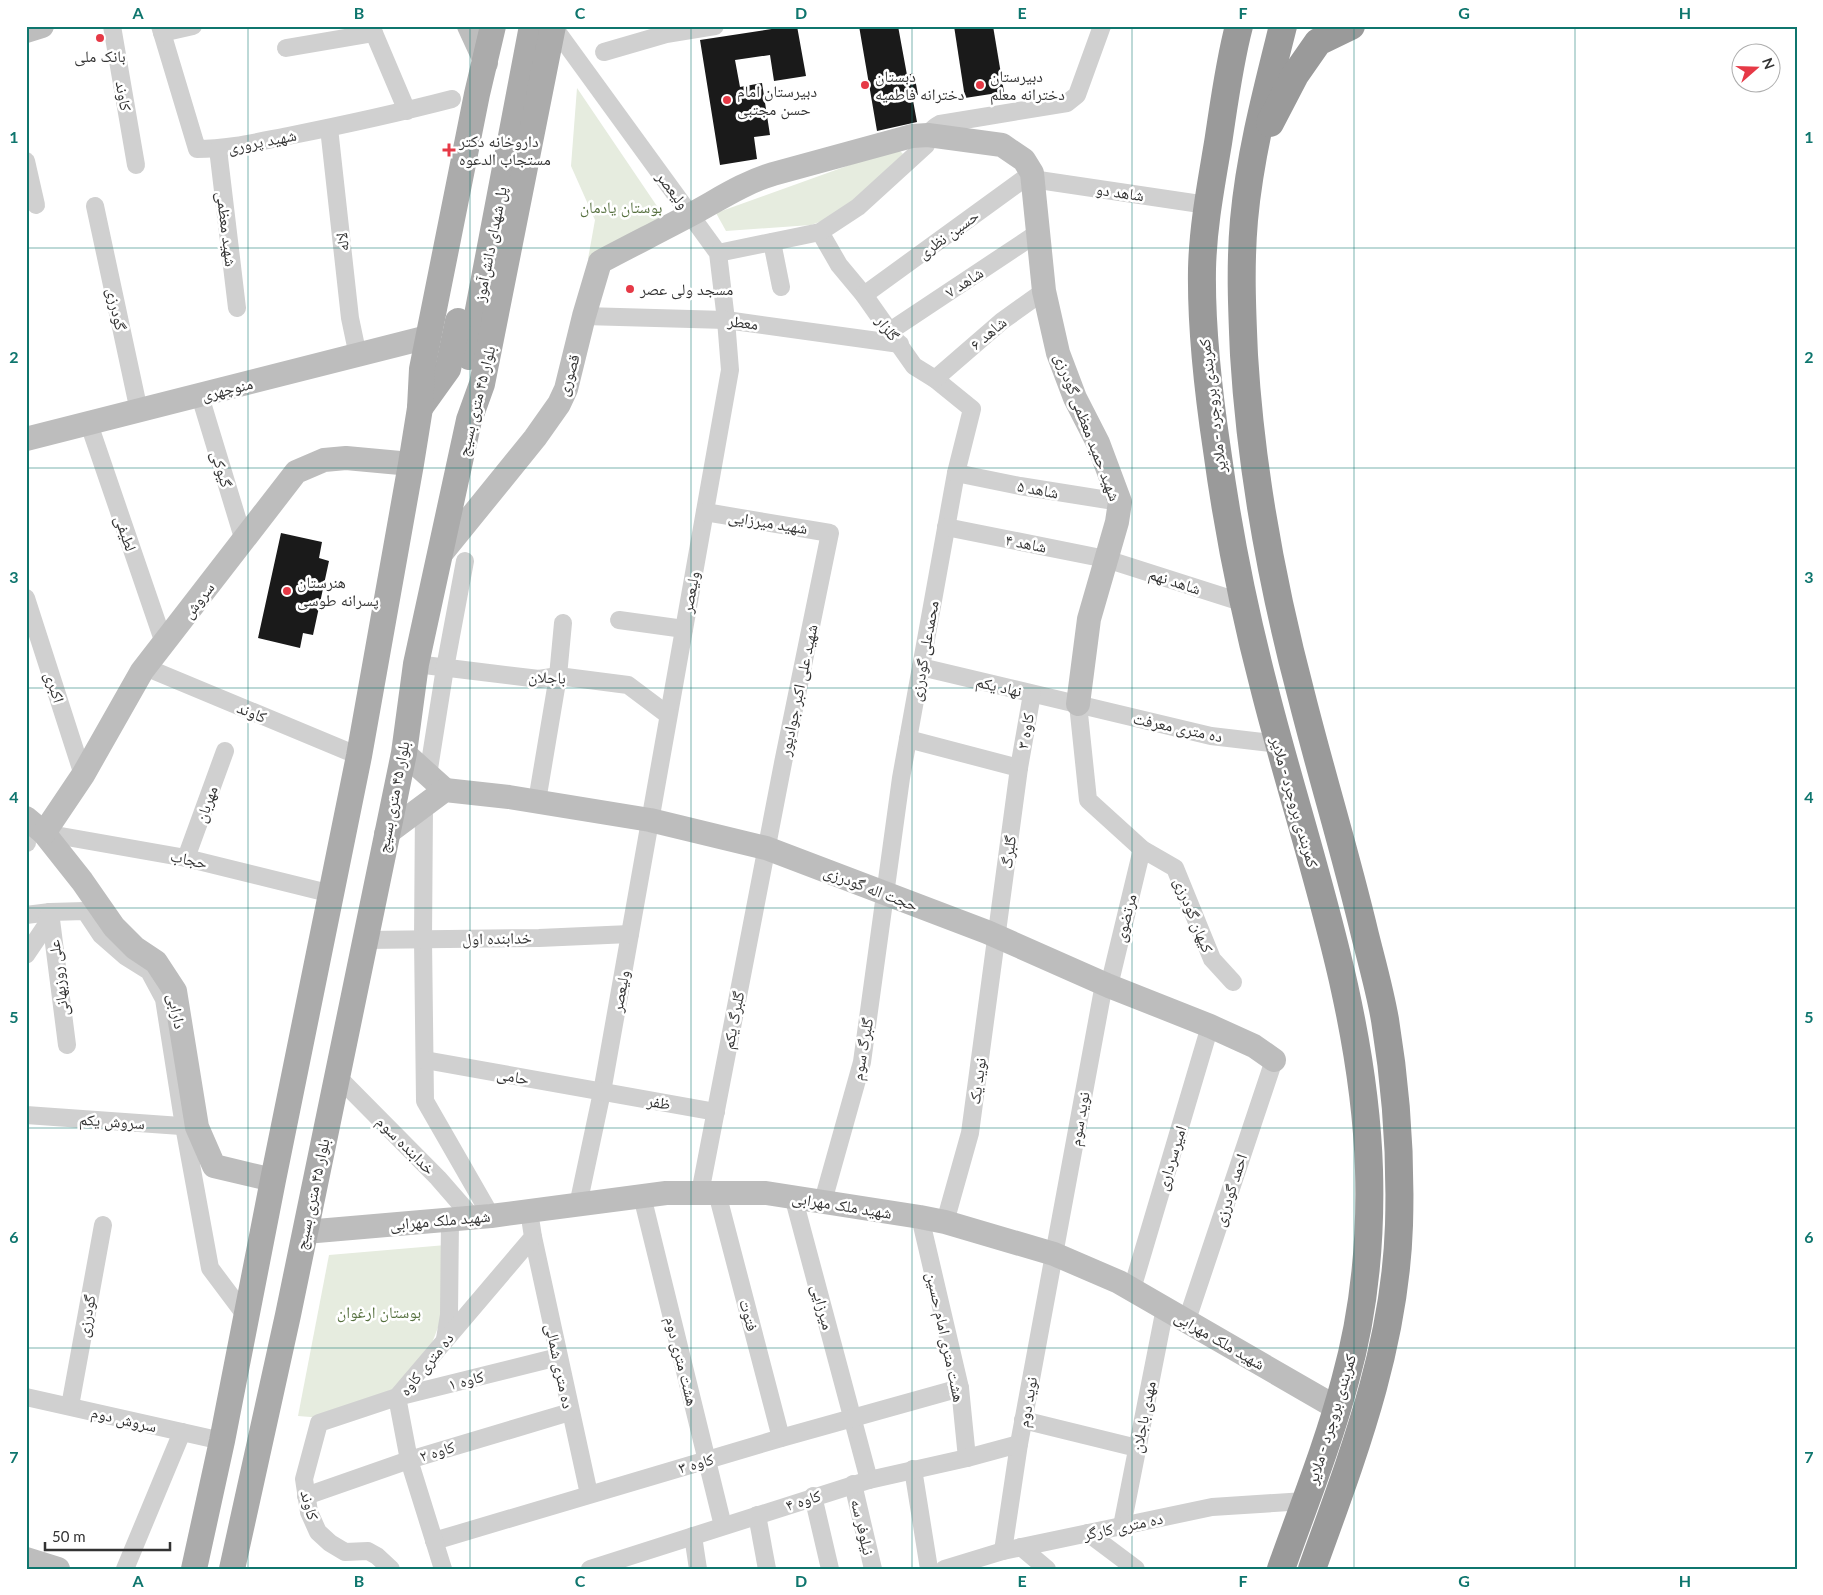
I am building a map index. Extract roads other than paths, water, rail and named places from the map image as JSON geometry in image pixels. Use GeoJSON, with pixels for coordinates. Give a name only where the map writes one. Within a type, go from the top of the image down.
{"type":"FeatureCollection","features":[{"type":"Feature","properties":{"kind":"highway","name":"کمربندی بروجرد - ملایر"},"geometry":{"type":"LineString","coordinates":[[1239,26],[1207,205],[1202,264],[1205,365],[1223,494],[1244,603],[1265,691],[1333,942],[1358,1054],[1365,1108],[1369,1169],[1369,1217],[1362,1301],[1345,1382],[1281,1569]]}},
{"type":"Feature","properties":{"kind":"highway","name":"کمربندی بروجرد - ملایر"},"geometry":{"type":"LineString","coordinates":[[1282,26],[1260,119],[1244,223],[1242,291],[1246,383],[1254,465],[1284,625],[1302,700],[1348,865],[1384,1016],[1392,1071],[1399,1165],[1397,1255],[1389,1322],[1381,1360],[1356,1444],[1312,1569]]}},
{"type":"Feature","properties":{"kind":"highway"},"geometry":{"type":"LineString","coordinates":[[1253,156],[1294,75],[1309,53],[1318,42],[1351,26]]}},
{"type":"Feature","properties":{"kind":"main road"},"geometry":{"type":"LineString","coordinates":[[194,1569],[222,1441],[359,756],[411,464],[420,408],[422,369],[477,94],[494,26]]}},
{"type":"Feature","properties":{"kind":"main road","name":"پل شهدای دانش‌آموز"},"geometry":{"type":"LineString","coordinates":[[457,372],[516,26]]}},
{"type":"Feature","properties":{"kind":"main road","name":"پل شهدای دانش‌آموز"},"geometry":{"type":"LineString","coordinates":[[457,372],[532,26]]}},
{"type":"Feature","properties":{"kind":"main road","name":"بلوار ۴۵ متری بسیج"},"geometry":{"type":"LineString","coordinates":[[232,1569],[305,1232],[404,753],[416,664],[453,557],[469,420],[482,384],[554,26]]}},
{"type":"Feature","properties":{"kind":"main road"},"geometry":{"type":"LineString","coordinates":[[420,408],[457,372]]}},
{"type":"Feature","properties":{"kind":"main road"},"geometry":{"type":"LineString","coordinates":[[457,372],[469,420]]}},
{"type":"Feature","properties":{"kind":"street"},"geometry":{"type":"LineString","coordinates":[[26,32],[42,26]]}},
{"type":"Feature","properties":{"kind":"street","name":"کاوند"},"geometry":{"type":"LineString","coordinates":[[112,26],[136,165]]}},
{"type":"Feature","properties":{"kind":"street"},"geometry":{"type":"LineString","coordinates":[[161,30],[193,26]]}},
{"type":"Feature","properties":{"kind":"street"},"geometry":{"type":"LineString","coordinates":[[469,26],[486,63]]}},
{"type":"Feature","properties":{"kind":"street","name":"ولیعصر"},"geometry":{"type":"LineString","coordinates":[[554,26],[718,253],[730,370],[602,1092],[578,1205]]}},
{"type":"Feature","properties":{"kind":"street"},"geometry":{"type":"LineString","coordinates":[[604,52],[684,28],[715,26]]}},
{"type":"Feature","properties":{"kind":"street"},"geometry":{"type":"LineString","coordinates":[[718,253],[820,232],[858,207],[926,145],[928,135],[935,126],[1067,103],[1077,95],[1102,26]]}},
{"type":"Feature","properties":{"kind":"street","name":"شهید پروری"},"geometry":{"type":"LineString","coordinates":[[161,30],[197,149],[218,149],[329,128],[452,99]]}},
{"type":"Feature","properties":{"kind":"street"},"geometry":{"type":"LineString","coordinates":[[286,48],[372,30],[407,111]]}},
{"type":"Feature","properties":{"kind":"street","name":"لاله"},"geometry":{"type":"LineString","coordinates":[[329,128],[350,318],[358,356]]}},
{"type":"Feature","properties":{"kind":"street"},"geometry":{"type":"LineString","coordinates":[[691,214],[726,193],[755,179],[903,139],[928,135],[1002,145],[1024,160],[1032,176]]}},
{"type":"Feature","properties":{"kind":"street","name":"شهید معظمی"},"geometry":{"type":"LineString","coordinates":[[218,149],[237,308]]}},
{"type":"Feature","properties":{"kind":"street"},"geometry":{"type":"LineString","coordinates":[[26,161],[36,205]]}},
{"type":"Feature","properties":{"kind":"street","name":"شاهد دو"},"geometry":{"type":"LineString","coordinates":[[1032,176],[1207,205]]}},
{"type":"Feature","properties":{"kind":"street","name":"شهید حمید معظمی گودرزی"},"geometry":{"type":"LineString","coordinates":[[1032,176],[1044,291],[1058,353],[1075,398],[1098,443],[1120,502],[1117,522],[1089,618],[1078,704]]}},
{"type":"Feature","properties":{"kind":"street","name":"حسین نظری"},"geometry":{"type":"LineString","coordinates":[[864,295],[1032,176]]}},
{"type":"Feature","properties":{"kind":"street","name":"گودرزی"},"geometry":{"type":"LineString","coordinates":[[95,206],[139,411]]}},
{"type":"Feature","properties":{"kind":"street","name":"قصوری"},"geometry":{"type":"LineString","coordinates":[[453,557],[559,404],[566,389],[600,262],[691,214]]}},
{"type":"Feature","properties":{"kind":"street","name":"گلزار"},"geometry":{"type":"LineString","coordinates":[[820,232],[839,265],[864,295],[914,366],[935,379],[972,409]]}},
{"type":"Feature","properties":{"kind":"street","name":"شاهد ۷"},"geometry":{"type":"LineString","coordinates":[[895,337],[1039,232]]}},
{"type":"Feature","properties":{"kind":"street"},"geometry":{"type":"LineString","coordinates":[[772,242],[781,287]]}},
{"type":"Feature","properties":{"kind":"street","name":"شاهد ۶"},"geometry":{"type":"LineString","coordinates":[[935,379],[1002,321],[1044,291]]}},
{"type":"Feature","properties":{"kind":"street","name":"معطر"},"geometry":{"type":"LineString","coordinates":[[584,316],[726,320],[895,337]]}},
{"type":"Feature","properties":{"kind":"street","name":"منوچهری"},"geometry":{"type":"LineString","coordinates":[[26,440],[428,337]]}},
{"type":"Feature","properties":{"kind":"street","name":"گیوکی"},"geometry":{"type":"LineString","coordinates":[[200,396],[244,541]]}},
{"type":"Feature","properties":{"kind":"street","name":"محمدعلی گودرزی"},"geometry":{"type":"LineString","coordinates":[[885,894],[908,739],[946,527],[956,473],[972,409]]}},
{"type":"Feature","properties":{"kind":"street","name":"لطیفی"},"geometry":{"type":"LineString","coordinates":[[89,424],[164,643]]}},
{"type":"Feature","properties":{"kind":"street","name":"سروش"},"geometry":{"type":"LineString","coordinates":[[31,834],[83,775],[145,668],[296,472],[324,460],[346,458],[411,464]]}},
{"type":"Feature","properties":{"kind":"street","name":"شاهد ۵"},"geometry":{"type":"LineString","coordinates":[[956,473],[1020,486],[1120,502]]}},
{"type":"Feature","properties":{"kind":"street","name":"شهید میرزایی"},"geometry":{"type":"LineString","coordinates":[[705,512],[830,533]]}},
{"type":"Feature","properties":{"kind":"street","name":"شاهد ۴"},"geometry":{"type":"LineString","coordinates":[[946,527],[1106,559]]}},
{"type":"Feature","properties":{"kind":"street","name":"شهید علی اکبر جوادپور"},"geometry":{"type":"LineString","coordinates":[[766,848],[830,533]]}},
{"type":"Feature","properties":{"kind":"street"},"geometry":{"type":"LineString","coordinates":[[386,834],[424,806],[437,782],[453,557]]}},
{"type":"Feature","properties":{"kind":"street","name":"شاهد نهم"},"geometry":{"type":"LineString","coordinates":[[1106,559],[1244,603]]}},
{"type":"Feature","properties":{"kind":"street","name":"اکبری"},"geometry":{"type":"LineString","coordinates":[[26,598],[83,775]]}},
{"type":"Feature","properties":{"kind":"street"},"geometry":{"type":"LineString","coordinates":[[620,620],[684,629]]}},
{"type":"Feature","properties":{"kind":"street"},"geometry":{"type":"LineString","coordinates":[[537,801],[558,676],[563,624]]}},
{"type":"Feature","properties":{"kind":"street","name":"باجلان"},"geometry":{"type":"LineString","coordinates":[[416,664],[539,678],[558,676],[628,685],[668,715]]}},
{"type":"Feature","properties":{"kind":"street","name":"نهاد یکم"},"geometry":{"type":"LineString","coordinates":[[921,667],[1078,704]]}},
{"type":"Feature","properties":{"kind":"street","name":"کاوند"},"geometry":{"type":"LineString","coordinates":[[145,668],[359,756]]}},
{"type":"Feature","properties":{"kind":"street","name":"کاوه ۳"},"geometry":{"type":"LineString","coordinates":[[1019,768],[1032,694]]}},
{"type":"Feature","properties":{"kind":"street","name":"ده متری معرفت"},"geometry":{"type":"LineString","coordinates":[[1078,704],[1211,736],[1279,744]]}},
{"type":"Feature","properties":{"kind":"street","name":"کیهان گودرزی"},"geometry":{"type":"LineString","coordinates":[[1078,704],[1088,800],[1142,850],[1176,868],[1212,959],[1233,982]]}},
{"type":"Feature","properties":{"kind":"street"},"geometry":{"type":"LineString","coordinates":[[908,739],[1019,768]]}},
{"type":"Feature","properties":{"kind":"street","name":"مهربان"},"geometry":{"type":"LineString","coordinates":[[186,858],[225,751]]}},
{"type":"Feature","properties":{"kind":"street"},"geometry":{"type":"LineString","coordinates":[[404,753],[437,782]]}},
{"type":"Feature","properties":{"kind":"street","name":"گلبرگ"},"geometry":{"type":"LineString","coordinates":[[996,937],[1019,768]]}},
{"type":"Feature","properties":{"kind":"street","name":"حجت اله گودرزی"},"geometry":{"type":"LineString","coordinates":[[437,782],[650,820],[766,848],[996,937],[1106,985],[1210,1026],[1254,1046],[1274,1060]]}},
{"type":"Feature","properties":{"kind":"street"},"geometry":{"type":"LineString","coordinates":[[424,806],[425,1101],[471,1218],[444,1340]]}},
{"type":"Feature","properties":{"kind":"street","name":"حجاب"},"geometry":{"type":"LineString","coordinates":[[31,834],[186,858],[332,894]]}},
{"type":"Feature","properties":{"kind":"street","name":"دارابی"},"geometry":{"type":"LineString","coordinates":[[31,834],[82,881],[114,927],[135,948],[156,962],[175,991],[190,1127],[214,1166],[273,1180]]}},
{"type":"Feature","properties":{"kind":"street","name":"گلبرگ یکم"},"geometry":{"type":"LineString","coordinates":[[709,1193],[716,1112],[766,848]]}},
{"type":"Feature","properties":{"kind":"street","name":"مرتضوی"},"geometry":{"type":"LineString","coordinates":[[1106,985],[1142,850]]}},
{"type":"Feature","properties":{"kind":"street","name":"گلبرگ سوم"},"geometry":{"type":"LineString","coordinates":[[823,1201],[862,1062],[885,894]]}},
{"type":"Feature","properties":{"kind":"street"},"geometry":{"type":"LineString","coordinates":[[26,915],[85,911],[101,935],[125,956],[149,971],[164,999],[190,1127],[210,1268],[246,1316]]}},
{"type":"Feature","properties":{"kind":"street"},"geometry":{"type":"LineString","coordinates":[[26,955],[45,927],[50,912]]}},
{"type":"Feature","properties":{"kind":"street","name":"علی روزبهانی"},"geometry":{"type":"LineString","coordinates":[[50,912],[67,1045]]}},
{"type":"Feature","properties":{"kind":"street","name":"خدابنده اول"},"geometry":{"type":"LineString","coordinates":[[365,940],[539,938],[630,934]]}},
{"type":"Feature","properties":{"kind":"street","name":"نوید یک"},"geometry":{"type":"LineString","coordinates":[[945,1222],[970,1133],[996,937]]}},
{"type":"Feature","properties":{"kind":"street","name":"نوید سوم"},"geometry":{"type":"LineString","coordinates":[[1054,1254],[1106,985]]}},
{"type":"Feature","properties":{"kind":"street","name":"امیرسرداری"},"geometry":{"type":"LineString","coordinates":[[1132,1289],[1210,1026]]}},
{"type":"Feature","properties":{"kind":"street","name":"حامی"},"geometry":{"type":"LineString","coordinates":[[424,1060],[602,1092]]}},
{"type":"Feature","properties":{"kind":"street","name":"احمد گودرزی"},"geometry":{"type":"LineString","coordinates":[[1187,1320],[1274,1060]]}},
{"type":"Feature","properties":{"kind":"street","name":"خدابنده سوم"},"geometry":{"type":"LineString","coordinates":[[337,1076],[438,1178],[471,1218]]}},
{"type":"Feature","properties":{"kind":"street","name":"ظفر"},"geometry":{"type":"LineString","coordinates":[[602,1092],[716,1112]]}},
{"type":"Feature","properties":{"kind":"street","name":"سروش یکم"},"geometry":{"type":"LineString","coordinates":[[26,1115],[190,1127]]}},
{"type":"Feature","properties":{"kind":"street","name":"شهید ملک مهرابی"},"geometry":{"type":"LineString","coordinates":[[305,1232],[471,1218],[666,1192],[766,1193],[920,1217],[945,1222],[1054,1254],[1132,1289],[1337,1408]]}},
{"type":"Feature","properties":{"kind":"street","name":"فتوت"},"geometry":{"type":"LineString","coordinates":[[709,1193],[781,1438]]}},
{"type":"Feature","properties":{"kind":"street","name":"هشت متری دوم"},"geometry":{"type":"LineString","coordinates":[[642,1196],[723,1526]]}},
{"type":"Feature","properties":{"kind":"street","name":"میرزایی"},"geometry":{"type":"LineString","coordinates":[[793,1196],[853,1418],[861,1482]]}},
{"type":"Feature","properties":{"kind":"street"},"geometry":{"type":"LineString","coordinates":[[529,1211],[532,1237]]}},
{"type":"Feature","properties":{"kind":"street","name":"هشت متری امام حسین"},"geometry":{"type":"LineString","coordinates":[[920,1217],[960,1388],[967,1458]]}},
{"type":"Feature","properties":{"kind":"street","name":"گودرزی"},"geometry":{"type":"LineString","coordinates":[[70,1406],[103,1225]]}},
{"type":"Feature","properties":{"kind":"street","name":"ده متری کاوه"},"geometry":{"type":"LineString","coordinates":[[443,1569],[409,1460],[397,1397],[532,1237]]}},
{"type":"Feature","properties":{"kind":"street","name":"ده متری شمالی"},"geometry":{"type":"LineString","coordinates":[[532,1237],[589,1494]]}},
{"type":"Feature","properties":{"kind":"street","name":"نوید دوم"},"geometry":{"type":"LineString","coordinates":[[1003,1551],[1023,1420],[1054,1254]]}},
{"type":"Feature","properties":{"kind":"street","name":"مهدی باجلان"},"geometry":{"type":"LineString","coordinates":[[1122,1526],[1165,1308]]}},
{"type":"Feature","properties":{"kind":"street","name":"کاوه ۱"},"geometry":{"type":"LineString","coordinates":[[318,1423],[397,1397],[558,1357]]}},
{"type":"Feature","properties":{"kind":"street","name":"کاوه ۳"},"geometry":{"type":"LineString","coordinates":[[434,1541],[781,1438],[960,1388]]}},
{"type":"Feature","properties":{"kind":"street","name":"سروش دوم"},"geometry":{"type":"LineString","coordinates":[[26,1397],[222,1441]]}},
{"type":"Feature","properties":{"kind":"street","name":"کاوه ۲"},"geometry":{"type":"LineString","coordinates":[[306,1496],[409,1460],[570,1412]]}},
{"type":"Feature","properties":{"kind":"street"},"geometry":{"type":"LineString","coordinates":[[1023,1420],[1137,1448]]}},
{"type":"Feature","properties":{"kind":"street","name":"کاوند"},"geometry":{"type":"LineString","coordinates":[[318,1423],[304,1478],[309,1512],[318,1532],[330,1543],[346,1552],[368,1550],[391,1569]]}},
{"type":"Feature","properties":{"kind":"street"},"geometry":{"type":"LineString","coordinates":[[125,1569],[182,1432]]}},
{"type":"Feature","properties":{"kind":"street","name":"کاوه ۴"},"geometry":{"type":"LineString","coordinates":[[590,1569],[861,1482],[1019,1444]]}},
{"type":"Feature","properties":{"kind":"street"},"geometry":{"type":"LineString","coordinates":[[913,1469],[929,1569]]}},
{"type":"Feature","properties":{"kind":"street","name":"نیلوفر سه"},"geometry":{"type":"LineString","coordinates":[[861,1482],[873,1569]]}},
{"type":"Feature","properties":{"kind":"street"},"geometry":{"type":"LineString","coordinates":[[813,1496],[830,1569]]}},
{"type":"Feature","properties":{"kind":"street","name":"ده متری کارگر"},"geometry":{"type":"LineString","coordinates":[[944,1569],[1003,1551],[1212,1507],[1305,1501]]}},
{"type":"Feature","properties":{"kind":"street"},"geometry":{"type":"LineString","coordinates":[[757,1515],[768,1569]]}},
{"type":"Feature","properties":{"kind":"street"},"geometry":{"type":"LineString","coordinates":[[1088,1533],[1136,1569]]}},
{"type":"Feature","properties":{"kind":"street"},"geometry":{"type":"LineString","coordinates":[[693,1536],[698,1569]]}},
{"type":"Feature","properties":{"kind":"street"},"geometry":{"type":"LineString","coordinates":[[1021,1547],[1047,1569]]}},
{"type":"Feature","properties":{"kind":"street"},"geometry":{"type":"LineString","coordinates":[[987,1569],[1003,1551]]}},
{"type":"Feature","properties":{"kind":"street"},"geometry":{"type":"LineString","coordinates":[[26,1559],[58,1569]]}},
{"type":"Feature","properties":{"kind":"place","name":"بانک ملی"},"geometry":{"type":"Point","coordinates":[100,38]}},
{"type":"Feature","properties":{"kind":"place","name":"دبستان دخترانه فاطمیه"},"geometry":{"type":"Point","coordinates":[865,85]}},
{"type":"Feature","properties":{"kind":"place","name":"دبیرستان دخترانه معلم"},"geometry":{"type":"Point","coordinates":[980,85]}},
{"type":"Feature","properties":{"kind":"place","name":"دبیرستان امام حسن مجتبی"},"geometry":{"type":"Point","coordinates":[727,100]}},
{"type":"Feature","properties":{"kind":"place","name":"داروخانه دکتر مستجاب الدعوه"},"geometry":{"type":"Point","coordinates":[449,150]}},
{"type":"Feature","properties":{"kind":"place","name":"مسجد ولی عصر"},"geometry":{"type":"Point","coordinates":[630,289]}},
{"type":"Feature","properties":{"kind":"place","name":"هنرستان پسرانه طوسی"},"geometry":{"type":"Point","coordinates":[287,591]}},
{"type":"Feature","properties":{"kind":"park label","name":"بوستان یادمان"},"geometry":{"type":"Point","coordinates":[621,207]}},
{"type":"Feature","properties":{"kind":"park label","name":"بوستان ارغوان"},"geometry":{"type":"Point","coordinates":[379,1312]}}]}
